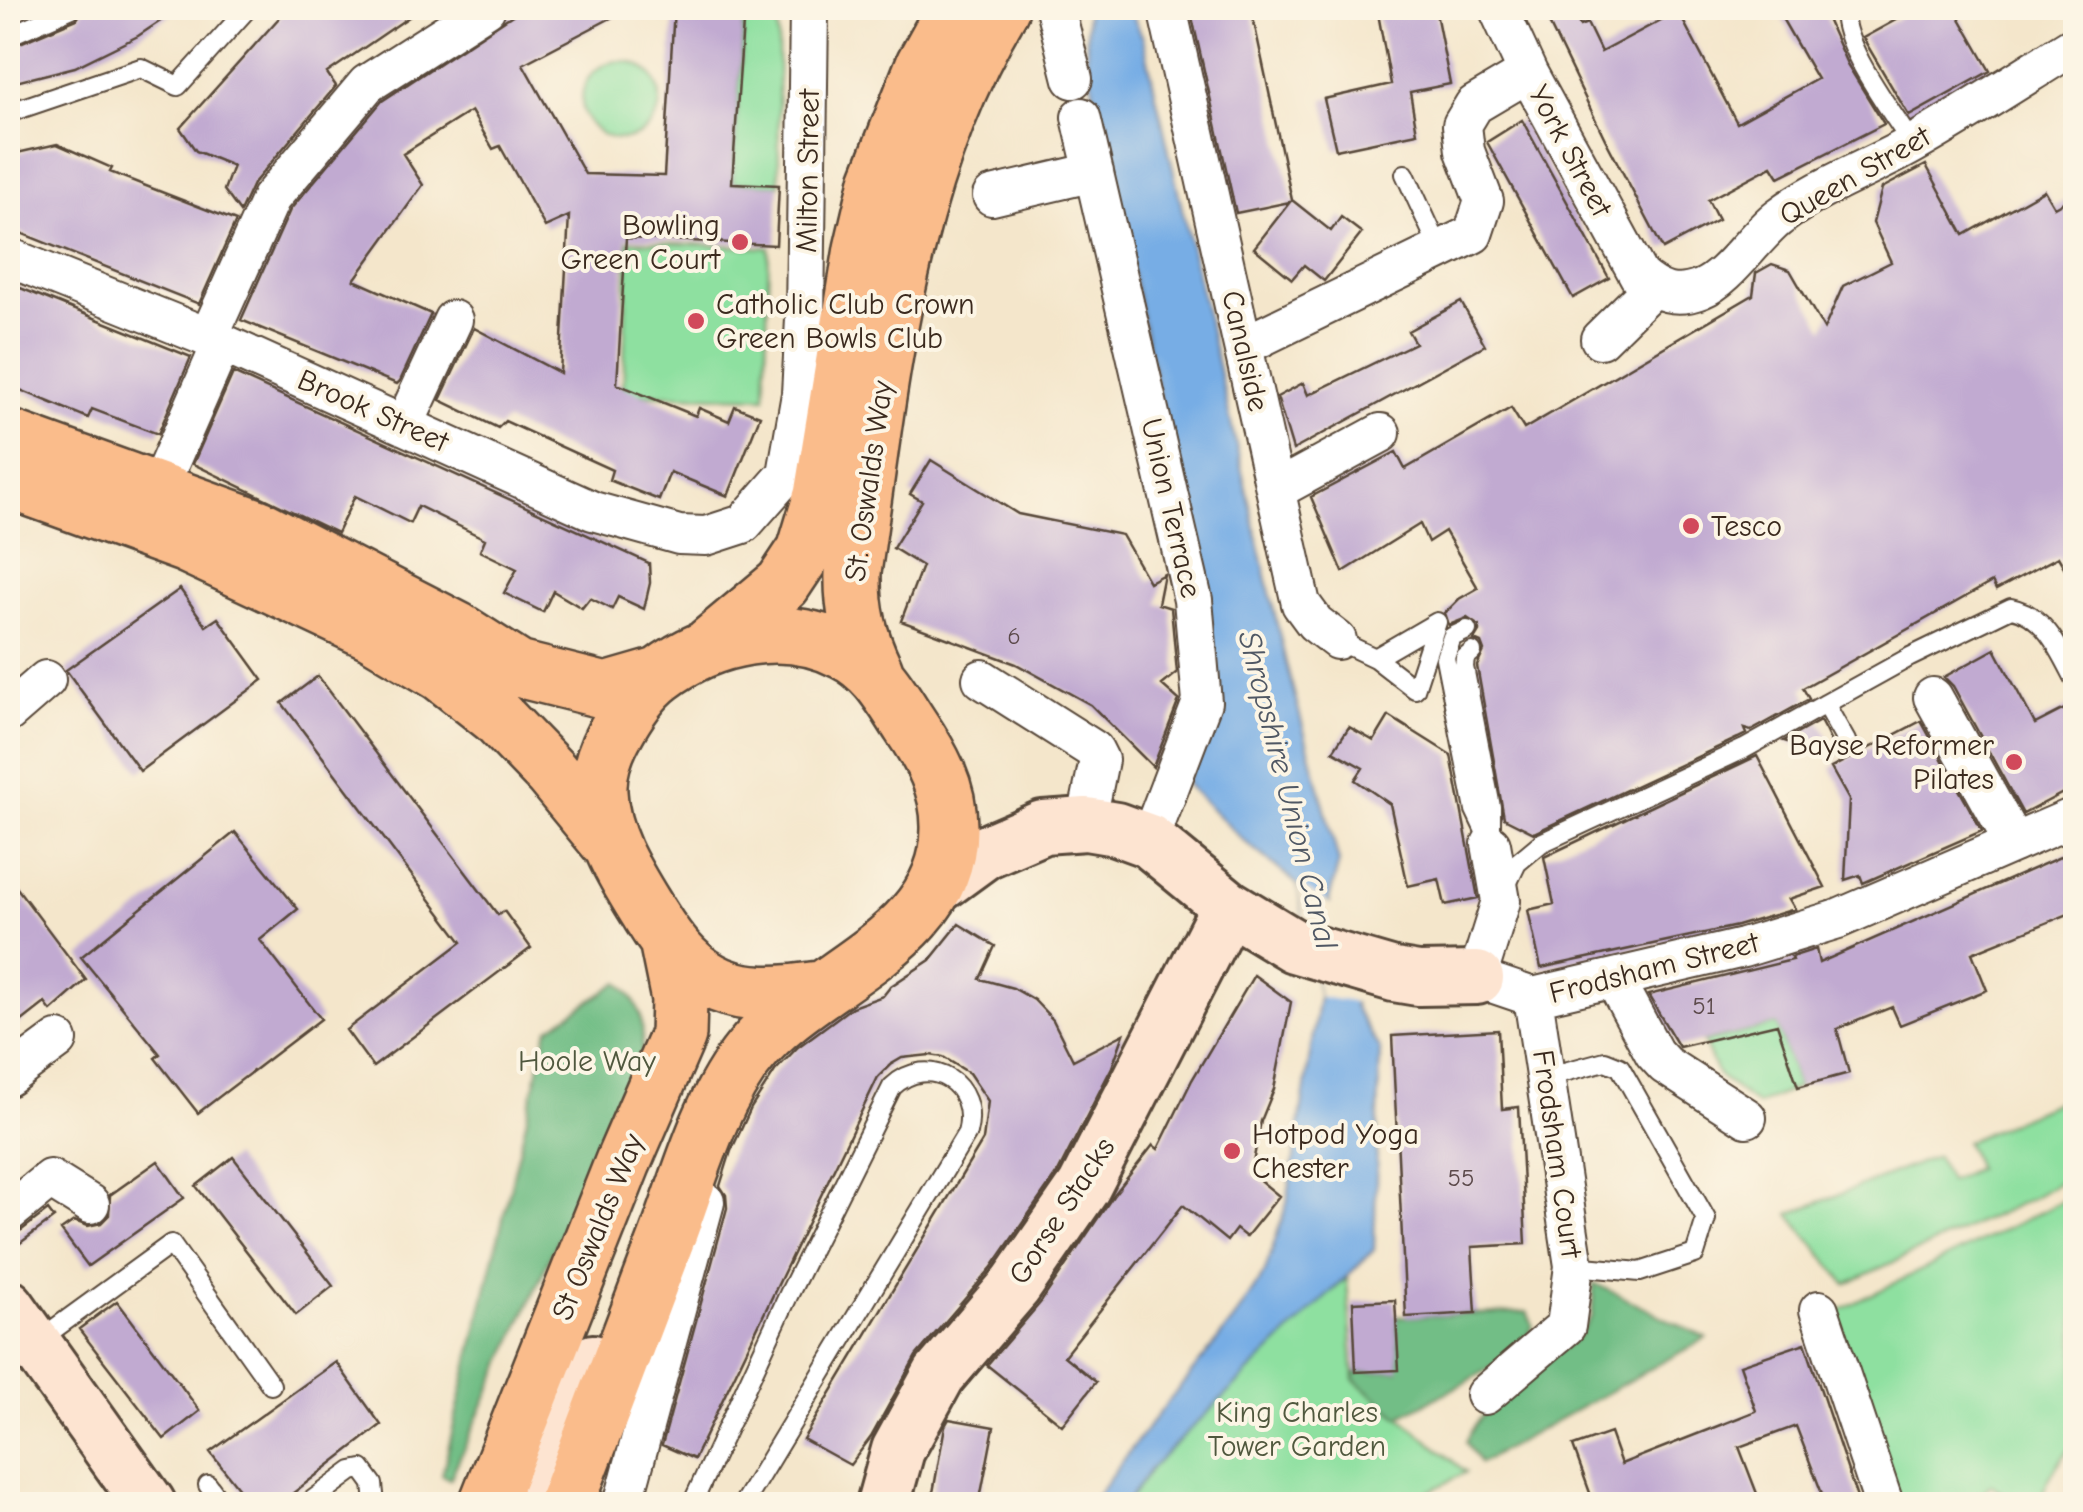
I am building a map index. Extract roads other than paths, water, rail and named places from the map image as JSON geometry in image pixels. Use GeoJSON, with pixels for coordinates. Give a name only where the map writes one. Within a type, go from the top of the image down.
{"type":"FeatureCollection","features":[{"type":"Feature","properties":{"kind":"highway","name":"St. Oswalds Way"},"geometry":{"type":"LineString","coordinates":[[705,649],[782,584],[804,551],[822,495],[857,278],[878,181],[924,64],[955,8]]}},
{"type":"Feature","properties":{"kind":"highway","name":"St. Oswalds Way"},"geometry":{"type":"LineString","coordinates":[[875,671],[854,614],[853,572],[902,262],[914,210],[941,128],[973,55],[1001,8]]}},
{"type":"Feature","properties":{"kind":"highway"},"geometry":{"type":"LineString","coordinates":[[8,437],[257,527],[457,630],[518,669],[606,692],[658,676],[705,649],[742,638],[778,634],[814,639],[875,671],[930,754],[946,790],[950,822],[948,856],[937,888],[893,940],[820,988],[765,1034],[747,1056],[711,1120],[566,1504]]}},
{"type":"Feature","properties":{"kind":"highway"},"geometry":{"type":"LineString","coordinates":[[8,480],[187,545],[372,632],[440,673],[497,717],[550,773],[608,842],[668,945],[698,975],[731,991],[779,995],[820,988]]}},
{"type":"Feature","properties":{"kind":"highway"},"geometry":{"type":"LineString","coordinates":[[608,842],[599,789],[604,754],[624,717],[658,676]]}},
{"type":"Feature","properties":{"kind":"highway","name":"St Oswalds Way"},"geometry":{"type":"LineString","coordinates":[[487,1504],[678,1034],[680,999],[668,945]]}},
{"type":"Feature","properties":{"kind":"street"},"geometry":{"type":"LineString","coordinates":[[158,489],[270,198],[367,84],[486,8]]}},
{"type":"Feature","properties":{"kind":"street","name":"Milton Street"},"geometry":{"type":"LineString","coordinates":[[743,524],[788,474],[801,394],[808,234],[810,8]]}},
{"type":"Feature","properties":{"kind":"street"},"geometry":{"type":"LineString","coordinates":[[1056,8],[1073,80]]}},
{"type":"Feature","properties":{"kind":"street","name":"Canalside"},"geometry":{"type":"LineString","coordinates":[[1168,8],[1302,604],[1315,623],[1337,640]]}},
{"type":"Feature","properties":{"kind":"street","name":"York Street"},"geometry":{"type":"LineString","coordinates":[[1498,8],[1528,73],[1625,253],[1652,288]]}},
{"type":"Feature","properties":{"kind":"street","name":"Queen Street"},"geometry":{"type":"LineString","coordinates":[[1652,288],[1666,294],[1686,294],[1706,287],[1780,216],[1912,144],[2076,44]]}},
{"type":"Feature","properties":{"kind":"street"},"geometry":{"type":"LineString","coordinates":[[1244,346],[1473,234],[1484,201],[1466,150],[1462,125],[1474,104],[1528,73]]}},
{"type":"Feature","properties":{"kind":"street","name":"Union Terrace"},"geometry":{"type":"LineString","coordinates":[[1081,117],[1194,600],[1202,702],[1149,841]]}},
{"type":"Feature","properties":{"kind":"street"},"geometry":{"type":"LineString","coordinates":[[992,196],[1094,172]]}},
{"type":"Feature","properties":{"kind":"street","name":"Milton Street"},"geometry":{"type":"LineString","coordinates":[[801,394],[838,272],[878,181]]}},
{"type":"Feature","properties":{"kind":"street","name":"Brook Street"},"geometry":{"type":"LineString","coordinates":[[8,257],[215,340],[593,511],[679,535],[706,536],[743,524]]}},
{"type":"Feature","properties":{"kind":"street"},"geometry":{"type":"LineString","coordinates":[[1600,339],[1652,288]]}},
{"type":"Feature","properties":{"kind":"street"},"geometry":{"type":"LineString","coordinates":[[404,425],[453,320]]}},
{"type":"Feature","properties":{"kind":"street"},"geometry":{"type":"LineString","coordinates":[[1276,490],[1382,433]]}},
{"type":"Feature","properties":{"kind":"street"},"geometry":{"type":"LineString","coordinates":[[982,679],[1094,750],[1099,760],[1086,824]]}},
{"type":"Feature","properties":{"kind":"street"},"geometry":{"type":"LineString","coordinates":[[8,713],[46,680]]}},
{"type":"Feature","properties":{"kind":"street"},"geometry":{"type":"LineString","coordinates":[[1933,697],[2014,843]]}},
{"type":"Feature","properties":{"kind":"street","name":"Frodsham Street"},"geometry":{"type":"LineString","coordinates":[[1228,906],[1294,946],[1310,951],[1418,980],[1478,978],[1533,997],[1743,948],[1838,919],[2076,816]]}},
{"type":"Feature","properties":{"kind":"street"},"geometry":{"type":"LineString","coordinates":[[937,888],[985,852],[1042,827],[1086,824],[1149,841],[1228,906]]}},
{"type":"Feature","properties":{"kind":"street"},"geometry":{"type":"LineString","coordinates":[[1478,978],[1501,901],[1491,844]]}},
{"type":"Feature","properties":{"kind":"street","name":"Gorse Stacks"},"geometry":{"type":"LineString","coordinates":[[883,1504],[898,1450],[939,1375],[1016,1285],[1084,1188],[1228,906]]}},
{"type":"Feature","properties":{"kind":"street"},"geometry":{"type":"LineString","coordinates":[[1614,979],[1654,1053],[1665,1065],[1747,1118]]}},
{"type":"Feature","properties":{"kind":"street","name":"Frodsham Court"},"geometry":{"type":"LineString","coordinates":[[1485,1394],[1566,1326],[1574,1266],[1533,997]]}},
{"type":"Feature","properties":{"kind":"street"},"geometry":{"type":"LineString","coordinates":[[8,1077],[58,1040]]}},
{"type":"Feature","properties":{"kind":"street"},"geometry":{"type":"LineString","coordinates":[[623,1504],[706,1198],[711,1120]]}},
{"type":"Feature","properties":{"kind":"street"},"geometry":{"type":"LineString","coordinates":[[8,1212],[50,1179],[90,1204]]}},
{"type":"Feature","properties":{"kind":"street"},"geometry":{"type":"LineString","coordinates":[[537,1504],[594,1356],[635,1269],[665,1242]]}},
{"type":"Feature","properties":{"kind":"street"},"geometry":{"type":"LineString","coordinates":[[1819,1310],[1884,1504]]}},
{"type":"Feature","properties":{"kind":"street"},"geometry":{"type":"LineString","coordinates":[[21,1325],[149,1504]]}},
{"type":"Feature","properties":{"kind":"lane"},"geometry":{"type":"LineString","coordinates":[[8,36],[72,8]]}},
{"type":"Feature","properties":{"kind":"lane"},"geometry":{"type":"LineString","coordinates":[[8,113],[142,68],[178,86],[248,8]]}},
{"type":"Feature","properties":{"kind":"lane"},"geometry":{"type":"LineString","coordinates":[[1846,8],[1843,14],[1853,48],[1912,144]]}},
{"type":"Feature","properties":{"kind":"lane"},"geometry":{"type":"LineString","coordinates":[[1406,174],[1441,252]]}},
{"type":"Feature","properties":{"kind":"lane"},"geometry":{"type":"LineString","coordinates":[[1501,901],[1517,863],[1541,843],[1744,749],[1910,656],[2011,608],[2027,611],[2040,623],[2070,658],[2076,681]]}},
{"type":"Feature","properties":{"kind":"lane"},"geometry":{"type":"LineString","coordinates":[[1468,630],[1452,637],[1445,658],[1475,810],[1491,844]]}},
{"type":"Feature","properties":{"kind":"lane","name":"Canalside"},"geometry":{"type":"LineString","coordinates":[[1337,640],[1375,658]]}},
{"type":"Feature","properties":{"kind":"lane"},"geometry":{"type":"LineString","coordinates":[[1472,652],[1465,658],[1464,667],[1491,808],[1491,844]]}},
{"type":"Feature","properties":{"kind":"lane"},"geometry":{"type":"LineString","coordinates":[[1825,704],[1846,741]]}},
{"type":"Feature","properties":{"kind":"lane"},"geometry":{"type":"LineString","coordinates":[[1546,1076],[1605,1062],[1620,1068],[1706,1219],[1696,1254],[1640,1272],[1574,1266]]}},
{"type":"Feature","properties":{"kind":"lane"},"geometry":{"type":"LineString","coordinates":[[692,1504],[789,1294],[892,1087],[918,1073],[948,1078],[970,1106],[967,1133],[743,1504]]}},
{"type":"Feature","properties":{"kind":"lane"},"geometry":{"type":"LineString","coordinates":[[21,1325],[170,1244],[271,1385]]}},
{"type":"Feature","properties":{"kind":"lane"},"geometry":{"type":"LineString","coordinates":[[307,1504],[352,1471],[362,1470],[373,1484],[375,1504]]}},
{"type":"Feature","properties":{"kind":"lane"},"geometry":{"type":"LineString","coordinates":[[208,1485],[222,1504]]}},
{"type":"Feature","properties":{"kind":"water","name":"Shropshire Union Canal"},"geometry":{"type":"Polygon","coordinates":[[[1086,8],[1129,8],[1143,38],[1286,663],[1339,862],[1329,900],[1355,1008],[1380,1050],[1374,1250],[1151,1468],[1126,1504],[1091,1504],[1234,1320],[1265,1272],[1287,1203],[1319,997],[1297,884],[1243,840],[1186,784],[1219,676],[1087,61],[1086,8]]]}},
{"type":"Feature","properties":{"kind":"place","name":"Bowling Green Court"},"geometry":{"type":"Point","coordinates":[740,242]}},
{"type":"Feature","properties":{"kind":"place","name":"Catholic Club Crown Green Bowls Club"},"geometry":{"type":"Point","coordinates":[696,321]}},
{"type":"Feature","properties":{"kind":"place","name":"Tesco"},"geometry":{"type":"Point","coordinates":[1691,526]}},
{"type":"Feature","properties":{"kind":"place","name":"Bayse Reformer Pilates"},"geometry":{"type":"Point","coordinates":[2014,762]}},
{"type":"Feature","properties":{"kind":"place","name":"Hotpod Yoga Chester"},"geometry":{"type":"Point","coordinates":[1232,1151]}},
{"type":"Feature","properties":{"kind":"park label","name":"Hoole Way"},"geometry":{"type":"Point","coordinates":[587,1061]}},
{"type":"Feature","properties":{"kind":"park label","name":"King Charles Tower Garden"},"geometry":{"type":"Point","coordinates":[1297,1429]}}]}
